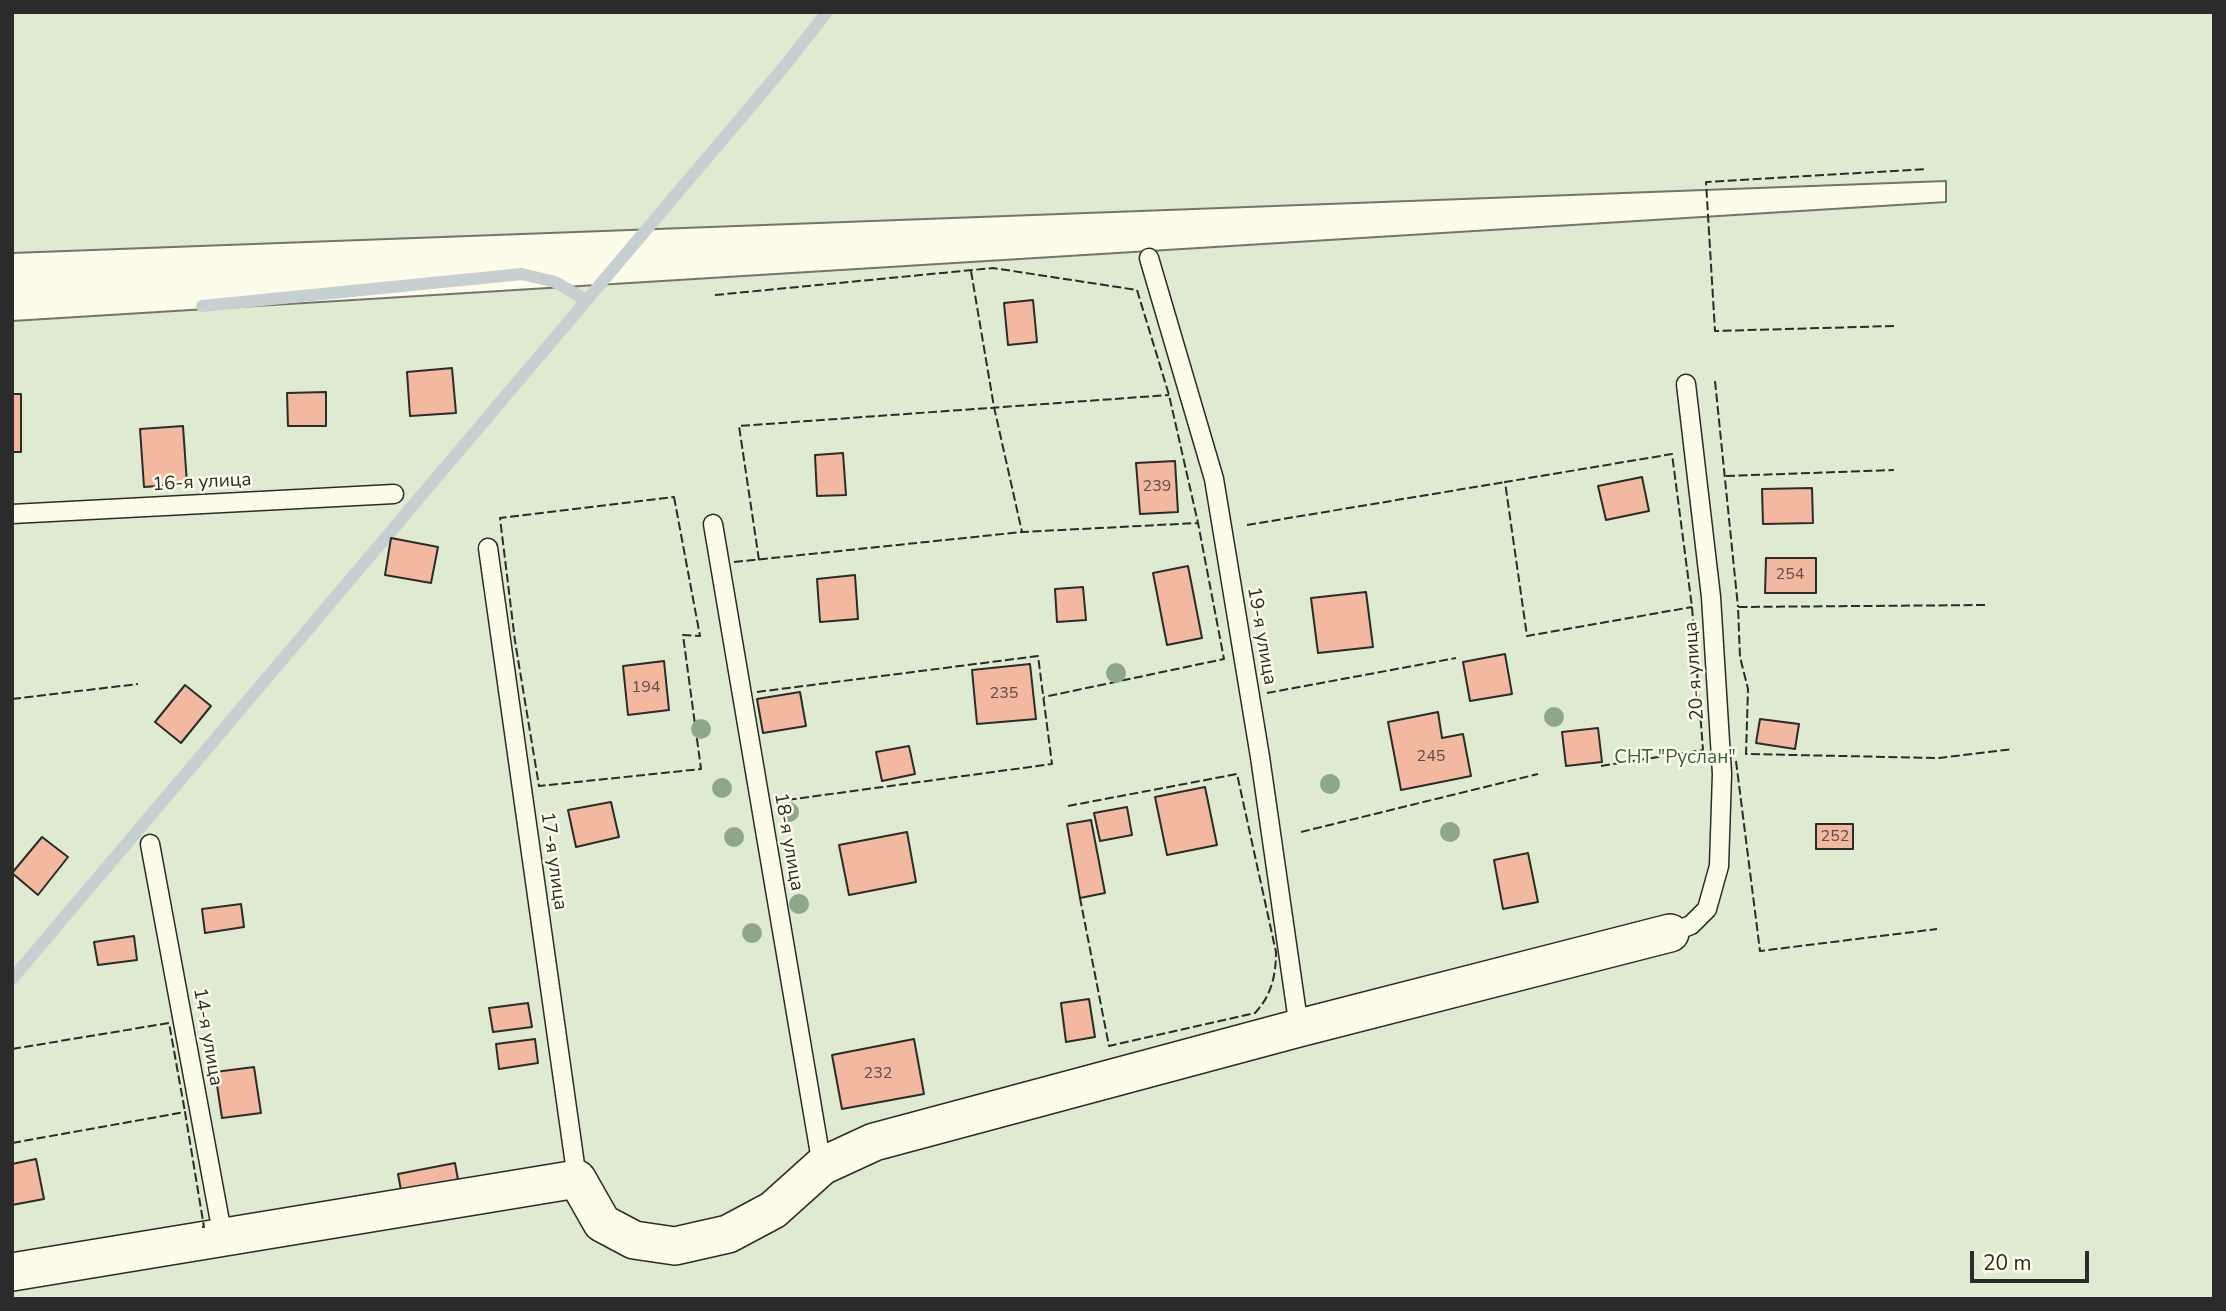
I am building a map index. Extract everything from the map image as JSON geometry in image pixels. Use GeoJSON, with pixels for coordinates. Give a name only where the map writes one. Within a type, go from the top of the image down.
{"type":"FeatureCollection","features":[{"type":"Feature","properties":{"kind":"street"},"geometry":{"type":"LineString","coordinates":[[12,1272],[577,1179],[601,1223],[634,1240],[675,1247],[728,1234],[773,1210],[822,1166],[874,1142],[1299,1028],[1670,933]]}},
{"type":"Feature","properties":{"kind":"lane","name":"19-я улица"},"geometry":{"type":"LineString","coordinates":[[1149,258],[1213,479],[1260,757],[1299,1028]]}},
{"type":"Feature","properties":{"kind":"lane","name":"20-я улица"},"geometry":{"type":"LineString","coordinates":[[1670,933],[1691,925],[1707,909],[1719,866],[1722,774],[1711,597],[1686,384]]}},
{"type":"Feature","properties":{"kind":"lane","name":"16-я улица"},"geometry":{"type":"LineString","coordinates":[[12,514],[394,494]]}},
{"type":"Feature","properties":{"kind":"lane","name":"18-я улица"},"geometry":{"type":"LineString","coordinates":[[713,524],[822,1166]]}},
{"type":"Feature","properties":{"kind":"lane","name":"17-я улица"},"geometry":{"type":"LineString","coordinates":[[488,548],[577,1179]]}},
{"type":"Feature","properties":{"kind":"lane","name":"14-я улица"},"geometry":{"type":"LineString","coordinates":[[150,844],[223,1238]]}},
{"type":"Feature","properties":{"kind":"green space","name":"СНТ \"Руслан\""},"geometry":{"type":"Polygon","coordinates":[[[12,12],[2214,12],[2214,1299],[12,1299],[12,321],[1946,202],[1946,181],[12,253],[12,12]]]}},
{"type":"Feature","properties":{"kind":"building"},"geometry":{"type":"Polygon","coordinates":[[[1033,300],[1037,342],[1008,345],[1004,303],[1033,300]]]}},
{"type":"Feature","properties":{"kind":"building"},"geometry":{"type":"Polygon","coordinates":[[[452,368],[456,413],[410,416],[407,372],[452,368]]]}},
{"type":"Feature","properties":{"kind":"building"},"geometry":{"type":"Polygon","coordinates":[[[326,392],[326,426],[288,426],[287,393],[326,392]]]}},
{"type":"Feature","properties":{"kind":"building"},"geometry":{"type":"Polygon","coordinates":[[[12,394],[21,394],[21,452],[12,452],[12,394]]]}},
{"type":"Feature","properties":{"kind":"building"},"geometry":{"type":"Polygon","coordinates":[[[183,426],[187,484],[144,487],[140,429],[183,426]]]}},
{"type":"Feature","properties":{"kind":"building"},"geometry":{"type":"Polygon","coordinates":[[[843,453],[846,495],[817,496],[815,455],[843,453]]]}},
{"type":"Feature","properties":{"kind":"building"},"geometry":{"type":"Polygon","coordinates":[[[1175,461],[1178,512],[1140,514],[1136,463],[1175,461]]]}},
{"type":"Feature","properties":{"kind":"building"},"geometry":{"type":"Polygon","coordinates":[[[1642,477],[1649,511],[1606,520],[1598,486],[1642,477]]]}},
{"type":"Feature","properties":{"kind":"building"},"geometry":{"type":"Polygon","coordinates":[[[1812,488],[1813,523],[1763,524],[1762,489],[1812,488]]]}},
{"type":"Feature","properties":{"kind":"building"},"geometry":{"type":"Polygon","coordinates":[[[391,538],[438,547],[431,583],[385,575],[391,538]]]}},
{"type":"Feature","properties":{"kind":"building"},"geometry":{"type":"Polygon","coordinates":[[[1766,558],[1816,558],[1816,593],[1765,593],[1766,558]]]}},
{"type":"Feature","properties":{"kind":"building"},"geometry":{"type":"Polygon","coordinates":[[[1188,566],[1202,638],[1167,645],[1153,573],[1188,566]]]}},
{"type":"Feature","properties":{"kind":"building"},"geometry":{"type":"Polygon","coordinates":[[[855,575],[858,619],[820,622],[817,579],[855,575]]]}},
{"type":"Feature","properties":{"kind":"building"},"geometry":{"type":"Polygon","coordinates":[[[1083,587],[1086,620],[1057,622],[1055,589],[1083,587]]]}},
{"type":"Feature","properties":{"kind":"building"},"geometry":{"type":"Polygon","coordinates":[[[1366,592],[1373,647],[1318,653],[1311,598],[1366,592]]]}},
{"type":"Feature","properties":{"kind":"building"},"geometry":{"type":"Polygon","coordinates":[[[1505,654],[1512,694],[1470,701],[1463,662],[1505,654]]]}},
{"type":"Feature","properties":{"kind":"building"},"geometry":{"type":"Polygon","coordinates":[[[664,661],[669,710],[628,715],[623,666],[664,661]]]}},
{"type":"Feature","properties":{"kind":"building"},"geometry":{"type":"Polygon","coordinates":[[[1030,664],[1036,719],[977,724],[972,670],[1030,664]]]}},
{"type":"Feature","properties":{"kind":"building"},"geometry":{"type":"Polygon","coordinates":[[[185,685],[211,706],[181,743],[155,722],[185,685]]]}},
{"type":"Feature","properties":{"kind":"building"},"geometry":{"type":"Polygon","coordinates":[[[800,692],[806,726],[763,733],[757,699],[800,692]]]}},
{"type":"Feature","properties":{"kind":"building"},"geometry":{"type":"Polygon","coordinates":[[[1438,712],[1442,738],[1463,734],[1471,776],[1401,790],[1388,722],[1438,712]]]}},
{"type":"Feature","properties":{"kind":"building"},"geometry":{"type":"Polygon","coordinates":[[[1760,719],[1799,724],[1795,749],[1756,743],[1760,719]]]}},
{"type":"Feature","properties":{"kind":"building"},"geometry":{"type":"Polygon","coordinates":[[[1598,728],[1602,762],[1566,766],[1562,732],[1598,728]]]}},
{"type":"Feature","properties":{"kind":"building"},"geometry":{"type":"Polygon","coordinates":[[[909,746],[915,774],[882,781],[876,752],[909,746]]]}},
{"type":"Feature","properties":{"kind":"building"},"geometry":{"type":"Polygon","coordinates":[[[1205,787],[1217,845],[1167,855],[1155,797],[1205,787]]]}},
{"type":"Feature","properties":{"kind":"building"},"geometry":{"type":"Polygon","coordinates":[[[611,802],[619,837],[576,847],[568,810],[611,802]]]}},
{"type":"Feature","properties":{"kind":"building"},"geometry":{"type":"Polygon","coordinates":[[[1127,807],[1132,835],[1100,841],[1094,813],[1127,807]]]}},
{"type":"Feature","properties":{"kind":"building"},"geometry":{"type":"Polygon","coordinates":[[[1091,820],[1105,893],[1080,898],[1067,824],[1091,820]]]}},
{"type":"Feature","properties":{"kind":"building"},"geometry":{"type":"Polygon","coordinates":[[[1816,824],[1853,824],[1853,849],[1816,849],[1816,824]]]}},
{"type":"Feature","properties":{"kind":"building"},"geometry":{"type":"Polygon","coordinates":[[[907,832],[916,882],[849,895],[839,845],[907,832]]]}},
{"type":"Feature","properties":{"kind":"building"},"geometry":{"type":"Polygon","coordinates":[[[42,837],[68,857],[38,895],[12,873],[42,837]]]}},
{"type":"Feature","properties":{"kind":"building"},"geometry":{"type":"Polygon","coordinates":[[[1528,853],[1538,902],[1503,909],[1494,860],[1528,853]]]}},
{"type":"Feature","properties":{"kind":"building"},"geometry":{"type":"Polygon","coordinates":[[[241,904],[244,927],[205,933],[202,909],[241,904]]]}},
{"type":"Feature","properties":{"kind":"building"},"geometry":{"type":"Polygon","coordinates":[[[134,936],[137,960],[98,965],[94,942],[134,936]]]}},
{"type":"Feature","properties":{"kind":"building"},"geometry":{"type":"Polygon","coordinates":[[[1089,999],[1095,1037],[1066,1042],[1061,1003],[1089,999]]]}},
{"type":"Feature","properties":{"kind":"building"},"geometry":{"type":"Polygon","coordinates":[[[528,1003],[532,1027],[493,1032],[489,1008],[528,1003]]]}},
{"type":"Feature","properties":{"kind":"building"},"geometry":{"type":"Polygon","coordinates":[[[535,1039],[538,1063],[499,1069],[496,1044],[535,1039]]]}},
{"type":"Feature","properties":{"kind":"building"},"geometry":{"type":"Polygon","coordinates":[[[914,1039],[924,1094],[842,1109],[832,1055],[914,1039]]]}},
{"type":"Feature","properties":{"kind":"building"},"geometry":{"type":"Polygon","coordinates":[[[254,1067],[261,1113],[222,1118],[215,1072],[254,1067]]]}},
{"type":"Feature","properties":{"kind":"building"},"geometry":{"type":"Polygon","coordinates":[[[36,1159],[44,1199],[12,1205],[12,1164],[36,1159]]]}},
{"type":"Feature","properties":{"kind":"building"},"geometry":{"type":"Polygon","coordinates":[[[455,1163],[460,1191],[403,1201],[398,1174],[455,1163]]]}},
{"type":"Feature","properties":{"kind":"waterway"},"geometry":{"type":"LineString","coordinates":[[12,979],[779,73],[827,12]]}},
{"type":"Feature","properties":{"kind":"waterway"},"geometry":{"type":"LineString","coordinates":[[202,306],[522,274],[555,282],[586,300]]}},
{"type":"Feature","properties":{"kind":"fence"},"geometry":{"type":"LineString","coordinates":[[1894,326],[1715,331],[1706,182],[1927,169]]}},
{"type":"Feature","properties":{"kind":"fence"},"geometry":{"type":"LineString","coordinates":[[715,295],[993,268],[1137,290],[1169,395],[1198,523],[1224,659],[1044,697]]}},
{"type":"Feature","properties":{"kind":"fence"},"geometry":{"type":"LineString","coordinates":[[971,271],[994,407],[1022,532]]}},
{"type":"Feature","properties":{"kind":"fence"},"geometry":{"type":"LineString","coordinates":[[1715,381],[1738,607]]}},
{"type":"Feature","properties":{"kind":"fence"},"geometry":{"type":"LineString","coordinates":[[759,560],[739,426],[1169,395]]}},
{"type":"Feature","properties":{"kind":"fence"},"geometry":{"type":"LineString","coordinates":[[1601,766],[1703,750],[1692,607],[1672,454],[1505,482],[1527,636],[1692,607]]}},
{"type":"Feature","properties":{"kind":"fence"},"geometry":{"type":"LineString","coordinates":[[1726,476],[1894,470]]}},
{"type":"Feature","properties":{"kind":"fence"},"geometry":{"type":"LineString","coordinates":[[1247,525],[1505,482]]}},
{"type":"Feature","properties":{"kind":"fence"},"geometry":{"type":"LineString","coordinates":[[674,497],[700,636],[683,635],[701,769],[539,786],[515,641],[500,518],[674,497]]}},
{"type":"Feature","properties":{"kind":"fence"},"geometry":{"type":"LineString","coordinates":[[734,562],[1022,532],[1198,523]]}},
{"type":"Feature","properties":{"kind":"fence"},"geometry":{"type":"LineString","coordinates":[[1985,605],[1738,607],[1740,657],[1748,689],[1746,754],[1939,758],[2013,749]]}},
{"type":"Feature","properties":{"kind":"fence"},"geometry":{"type":"LineString","coordinates":[[757,692],[1038,656],[1052,764],[772,802]]}},
{"type":"Feature","properties":{"kind":"fence"},"geometry":{"type":"LineString","coordinates":[[1267,693],[1456,658]]}},
{"type":"Feature","properties":{"kind":"fence"},"geometry":{"type":"LineString","coordinates":[[12,699],[138,684]]}},
{"type":"Feature","properties":{"kind":"fence"},"geometry":{"type":"LineString","coordinates":[[1736,761],[1760,951],[1937,929]]}},
{"type":"Feature","properties":{"kind":"fence"},"geometry":{"type":"LineString","coordinates":[[1068,806],[1237,774],[1276,952],[1274,977],[1269,993],[1255,1013],[1109,1046],[1080,898]]}},
{"type":"Feature","properties":{"kind":"fence"},"geometry":{"type":"LineString","coordinates":[[1301,832],[1538,774]]}},
{"type":"Feature","properties":{"kind":"fence"},"geometry":{"type":"LineString","coordinates":[[12,1049],[169,1023],[185,1112]]}},
{"type":"Feature","properties":{"kind":"fence"},"geometry":{"type":"LineString","coordinates":[[12,1143],[185,1112],[202,1227]]}}]}
